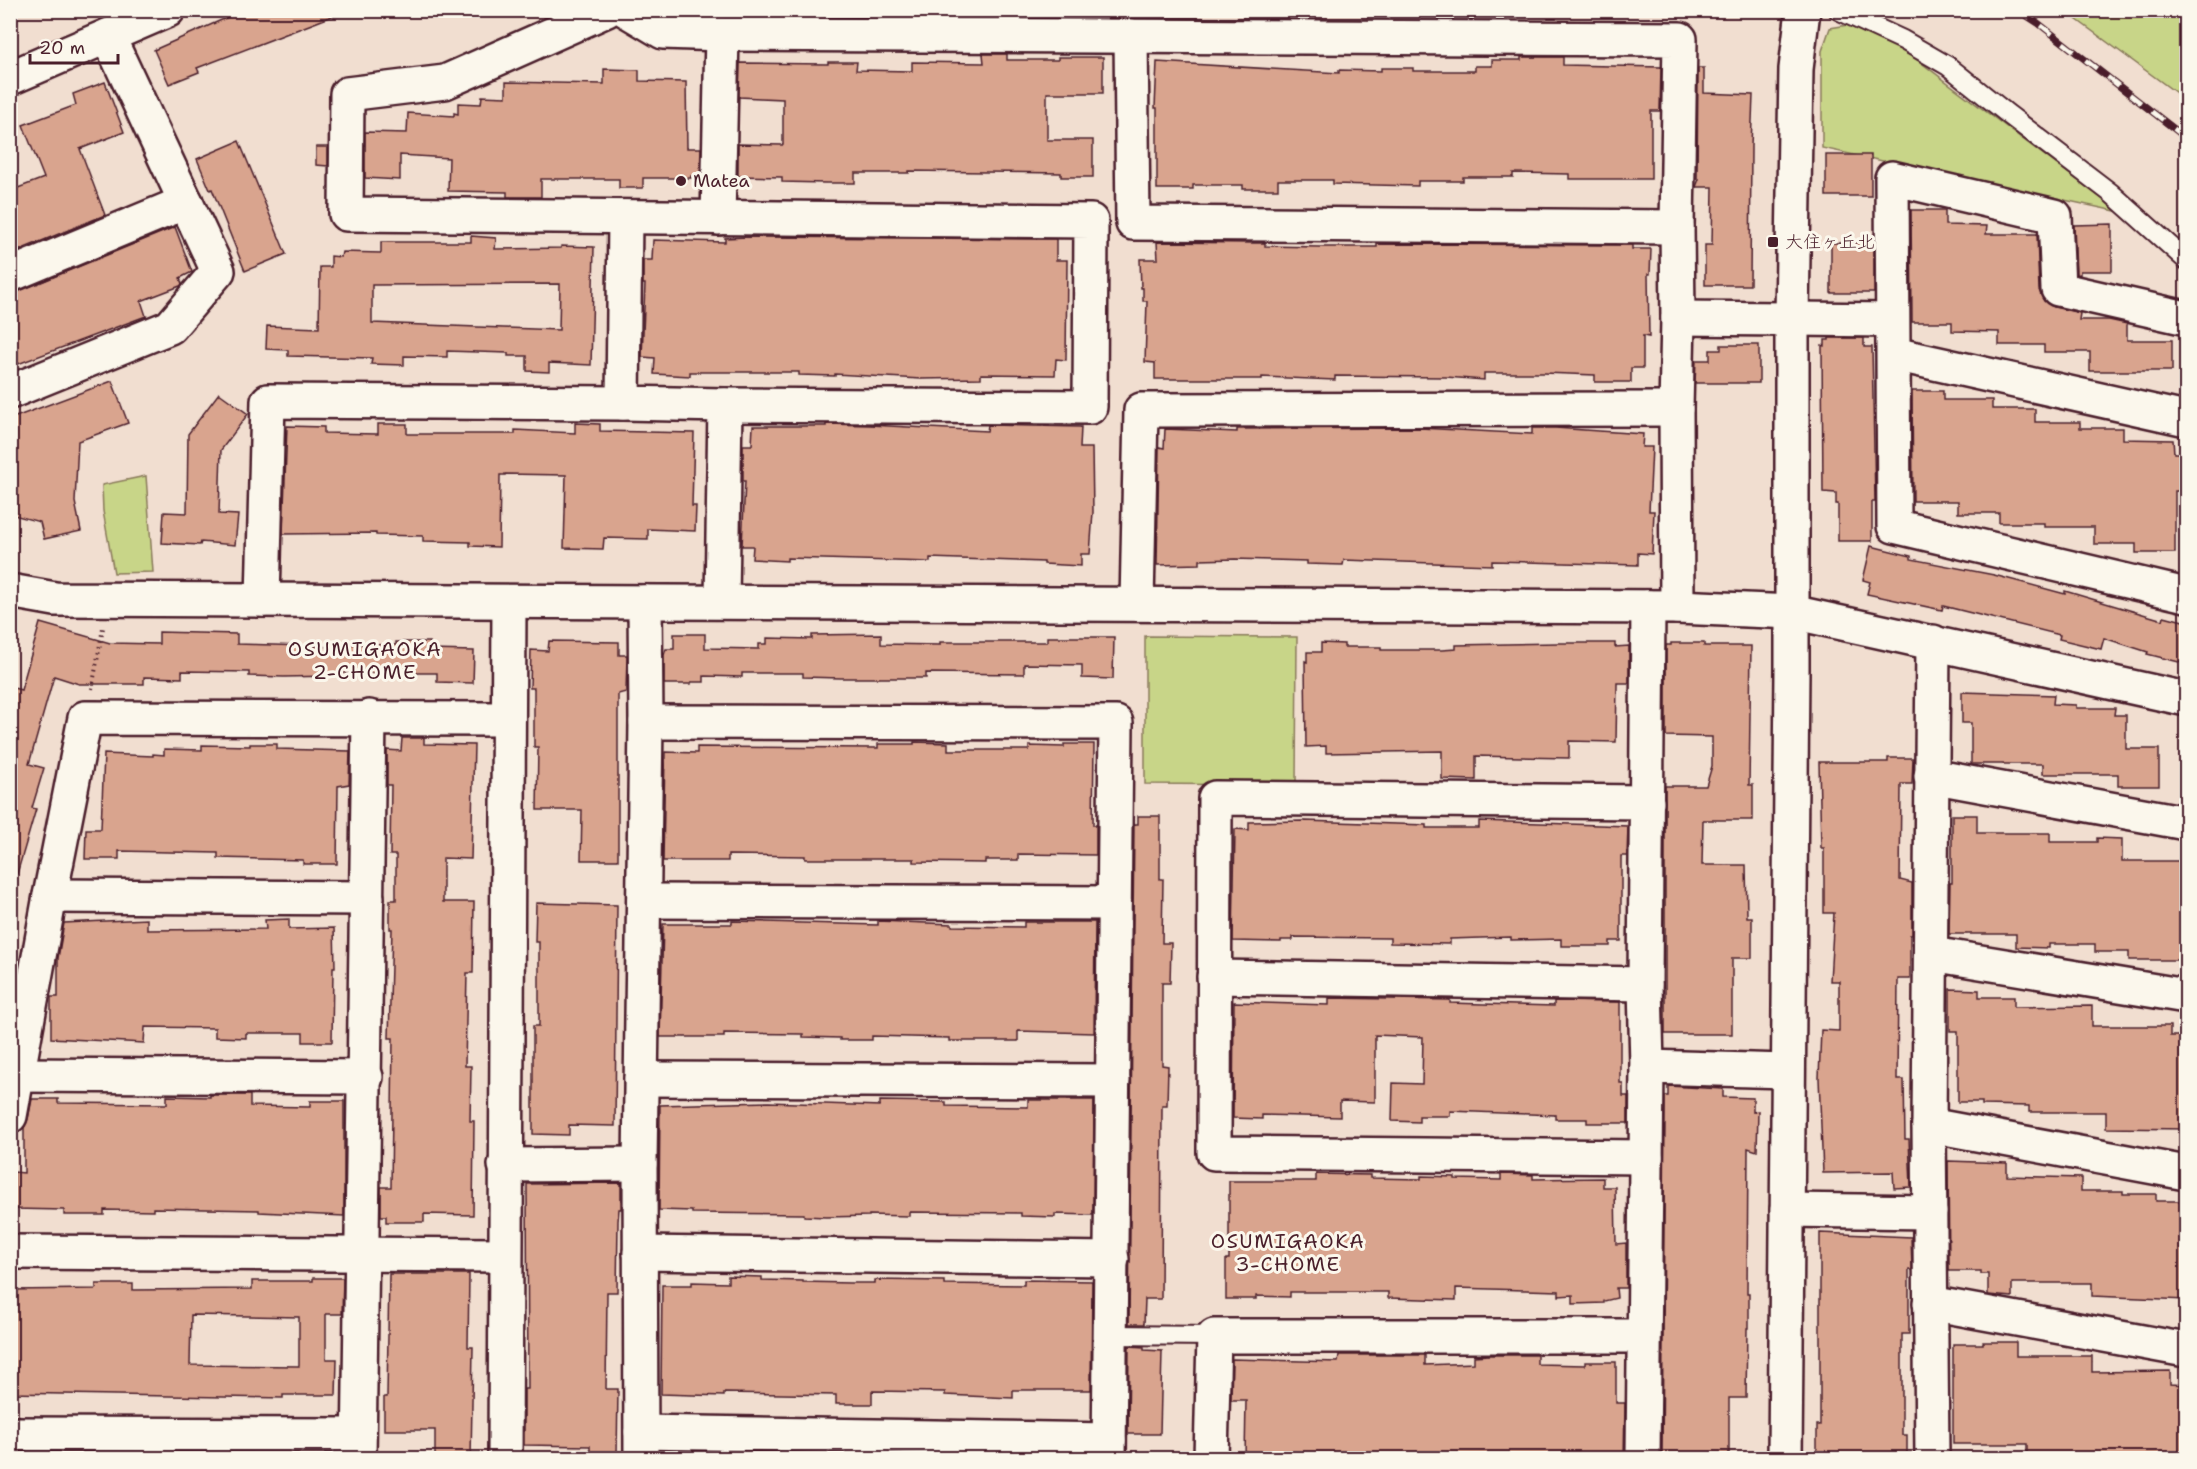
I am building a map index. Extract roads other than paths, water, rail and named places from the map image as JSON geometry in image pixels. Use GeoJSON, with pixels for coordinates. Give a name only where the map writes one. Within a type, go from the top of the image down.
{"type":"FeatureCollection","features":[{"type":"Feature","properties":{"kind":"street"},"geometry":{"type":"LineString","coordinates":[[10,78],[168,10]]}},
{"type":"Feature","properties":{"kind":"street"},"geometry":{"type":"LineString","coordinates":[[263,600],[268,401],[1090,407],[1092,221],[346,214],[348,94],[445,82],[607,10]]}},
{"type":"Feature","properties":{"kind":"street"},"geometry":{"type":"LineString","coordinates":[[626,10],[663,32],[722,34],[1680,39],[1676,409],[1647,802],[1643,1458]]}},
{"type":"Feature","properties":{"kind":"street"},"geometry":{"type":"LineString","coordinates":[[1785,1458],[1792,612],[1792,317],[1796,69],[1803,10]]}},
{"type":"Feature","properties":{"kind":"street"},"geometry":{"type":"LineString","coordinates":[[718,218],[722,34]]}},
{"type":"Feature","properties":{"kind":"street"},"geometry":{"type":"LineString","coordinates":[[10,392],[170,327],[218,271],[108,36]]}},
{"type":"Feature","properties":{"kind":"street"},"geometry":{"type":"LineString","coordinates":[[1131,36],[1133,223],[1677,227]]}},
{"type":"Feature","properties":{"kind":"street"},"geometry":{"type":"LineString","coordinates":[[2187,318],[2058,289],[2055,216],[1892,178],[1894,526],[2187,596]]}},
{"type":"Feature","properties":{"kind":"street"},"geometry":{"type":"LineString","coordinates":[[10,275],[186,202]]}},
{"type":"Feature","properties":{"kind":"street"},"geometry":{"type":"LineString","coordinates":[[623,403],[626,217]]}},
{"type":"Feature","properties":{"kind":"street"},"geometry":{"type":"LineString","coordinates":[[1678,318],[1792,317],[1892,320]]}},
{"type":"Feature","properties":{"kind":"street"},"geometry":{"type":"LineString","coordinates":[[1894,354],[2187,419]]}},
{"type":"Feature","properties":{"kind":"street"},"geometry":{"type":"LineString","coordinates":[[722,601],[725,405]]}},
{"type":"Feature","properties":{"kind":"street"},"geometry":{"type":"LineString","coordinates":[[1137,604],[1141,410],[1676,409]]}},
{"type":"Feature","properties":{"kind":"street"},"geometry":{"type":"LineString","coordinates":[[10,591],[55,599],[1662,607],[1792,612],[2187,699]]}},
{"type":"Feature","properties":{"kind":"street"},"geometry":{"type":"LineString","coordinates":[[504,1458],[509,602]]}},
{"type":"Feature","properties":{"kind":"street"},"geometry":{"type":"LineString","coordinates":[[645,602],[646,722],[640,1164],[641,1445],[1109,1449],[1116,723],[646,722]]}},
{"type":"Feature","properties":{"kind":"street"},"geometry":{"type":"LineString","coordinates":[[1932,1458],[1929,1125],[1933,642]]}},
{"type":"Feature","properties":{"kind":"street"},"geometry":{"type":"LineString","coordinates":[[10,1434],[359,1447],[366,1077],[369,717]]}},
{"type":"Feature","properties":{"kind":"street"},"geometry":{"type":"LineString","coordinates":[[10,1116],[84,718],[508,719]]}},
{"type":"Feature","properties":{"kind":"street"},"geometry":{"type":"LineString","coordinates":[[1931,776],[2187,823]]}},
{"type":"Feature","properties":{"kind":"street"},"geometry":{"type":"LineString","coordinates":[[1646,1157],[1214,1154],[1214,977],[1215,798],[1647,802]]}},
{"type":"Feature","properties":{"kind":"street"},"geometry":{"type":"LineString","coordinates":[[50,896],[367,898]]}},
{"type":"Feature","properties":{"kind":"street"},"geometry":{"type":"LineString","coordinates":[[644,901],[1114,903]]}},
{"type":"Feature","properties":{"kind":"street"},"geometry":{"type":"LineString","coordinates":[[1932,954],[2187,996]]}},
{"type":"Feature","properties":{"kind":"street"},"geometry":{"type":"LineString","coordinates":[[1214,977],[1646,984]]}},
{"type":"Feature","properties":{"kind":"street"},"geometry":{"type":"LineString","coordinates":[[1647,1068],[1787,1071]]}},
{"type":"Feature","properties":{"kind":"street"},"geometry":{"type":"LineString","coordinates":[[17,1075],[366,1077]]}},
{"type":"Feature","properties":{"kind":"street"},"geometry":{"type":"LineString","coordinates":[[641,1079],[1113,1081]]}},
{"type":"Feature","properties":{"kind":"street"},"geometry":{"type":"LineString","coordinates":[[1929,1125],[2187,1173]]}},
{"type":"Feature","properties":{"kind":"street"},"geometry":{"type":"LineString","coordinates":[[505,1165],[640,1164]]}},
{"type":"Feature","properties":{"kind":"street"},"geometry":{"type":"LineString","coordinates":[[1787,1210],[1929,1212]]}},
{"type":"Feature","properties":{"kind":"street"},"geometry":{"type":"LineString","coordinates":[[10,1252],[505,1255]]}},
{"type":"Feature","properties":{"kind":"street"},"geometry":{"type":"LineString","coordinates":[[640,1253],[1112,1259]]}},
{"type":"Feature","properties":{"kind":"street"},"geometry":{"type":"LineString","coordinates":[[1930,1304],[2187,1350]]}},
{"type":"Feature","properties":{"kind":"street"},"geometry":{"type":"LineString","coordinates":[[1211,1458],[1214,1336],[1643,1336]]}},
{"type":"Feature","properties":{"kind":"lane"},"geometry":{"type":"LineString","coordinates":[[1838,10],[1903,40],[1948,66],[2111,193],[2187,260]]}},
{"type":"Feature","properties":{"kind":"lane"},"geometry":{"type":"LineString","coordinates":[[1111,1335],[1214,1336]]}},
{"type":"Feature","properties":{"kind":"railway"},"geometry":{"type":"LineString","coordinates":[[2018,10],[2186,138]]}},
{"type":"Feature","properties":{"kind":"place","name":"Matea"},"geometry":{"type":"Point","coordinates":[681,181]}},
{"type":"Feature","properties":{"kind":"place","name":"大住ヶ丘北"},"geometry":{"type":"Point","coordinates":[1773,242]}},
{"type":"Feature","properties":{"kind":"district","name":"OSUMIGAOKA 2-CHOME"},"geometry":{"type":"Point","coordinates":[365,660]}},
{"type":"Feature","properties":{"kind":"district","name":"OSUMIGAOKA 3-CHOME"},"geometry":{"type":"Point","coordinates":[1288,1252]}}]}
